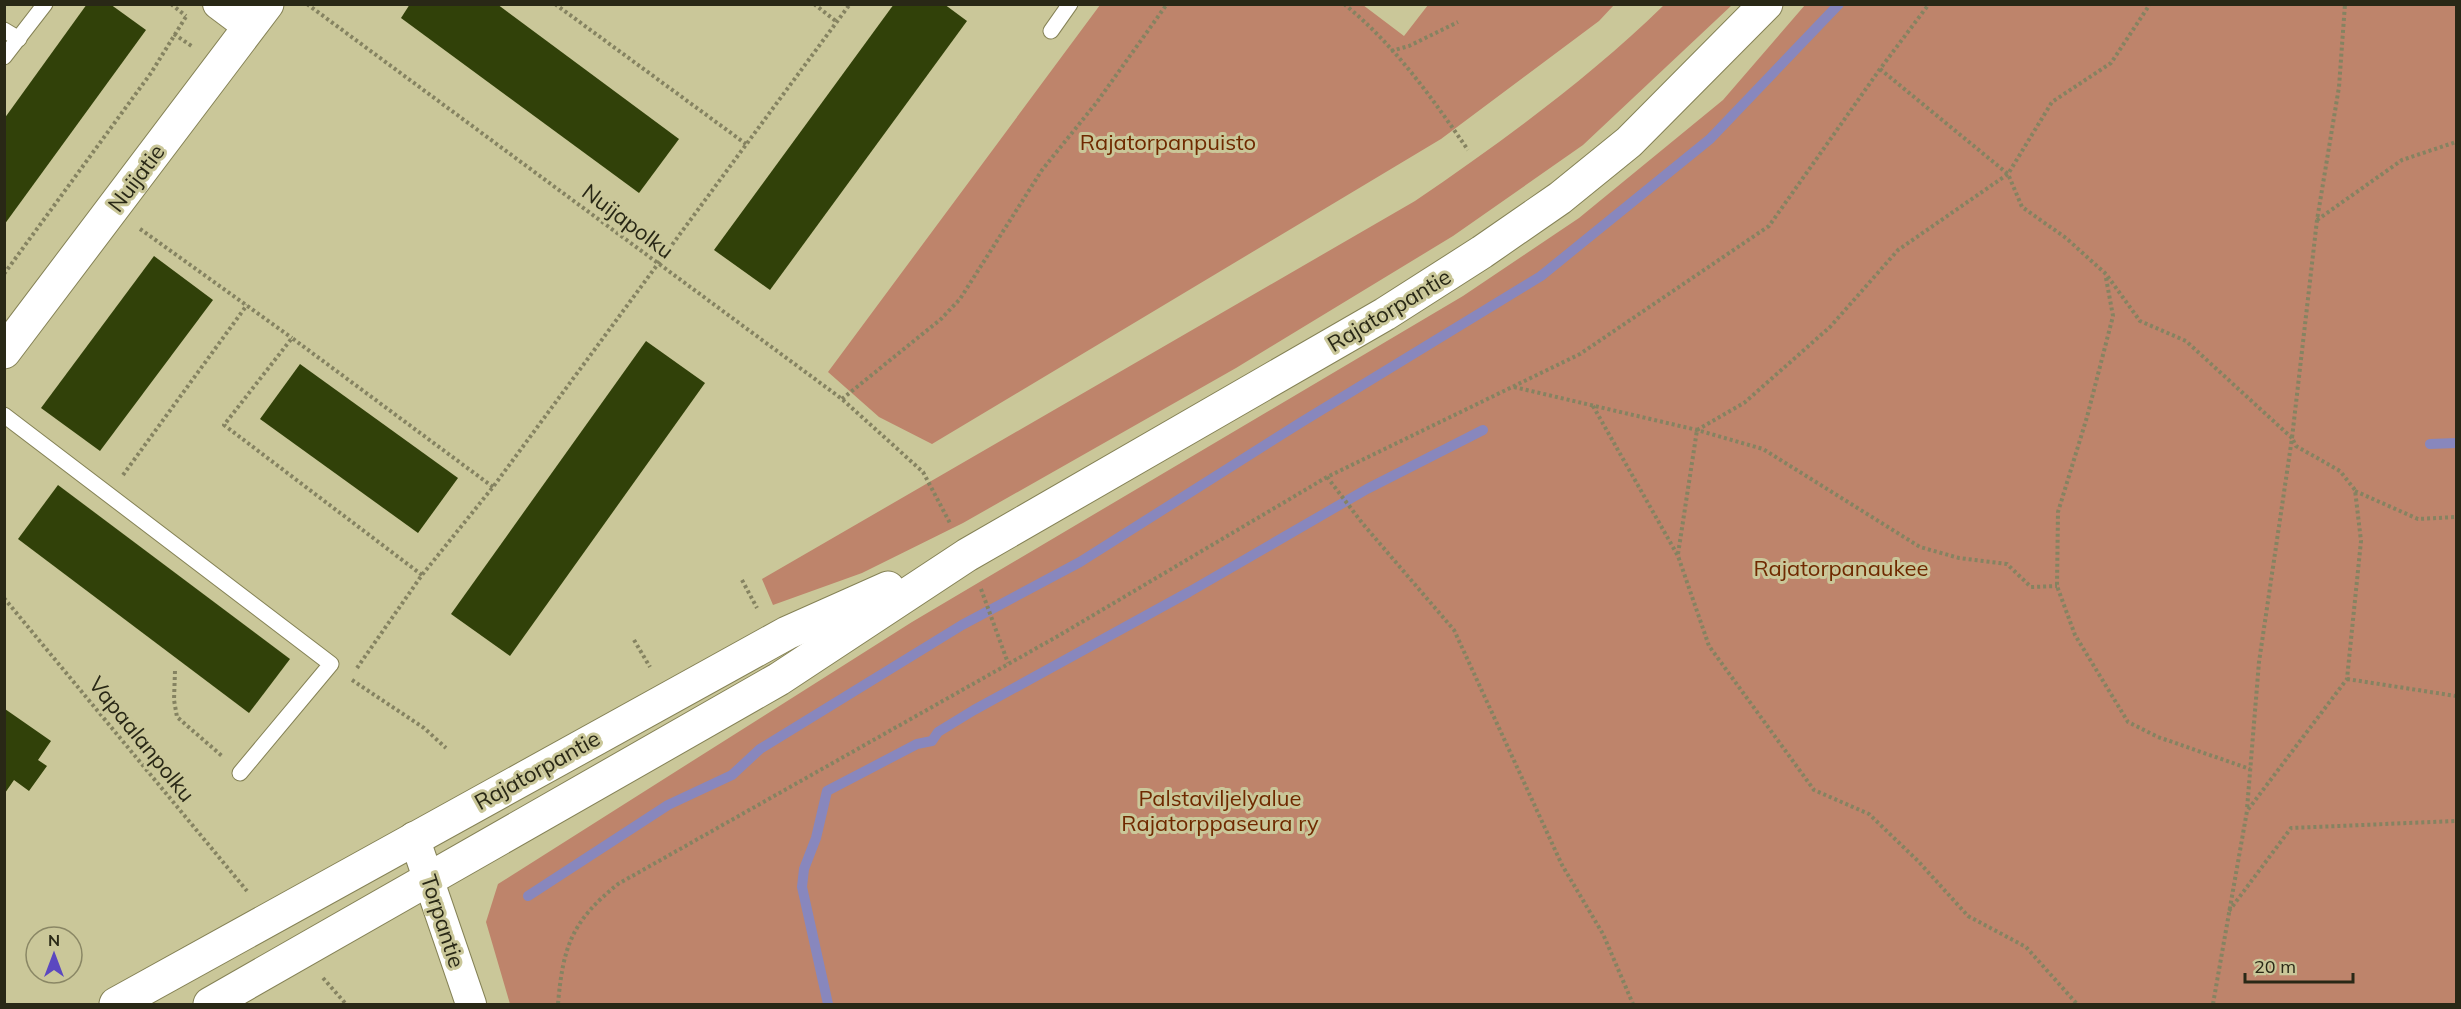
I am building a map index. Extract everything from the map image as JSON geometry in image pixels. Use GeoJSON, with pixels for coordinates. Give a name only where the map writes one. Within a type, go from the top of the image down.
{"type":"FeatureCollection","features":[{"type":"Feature","properties":{"kind":"main road","name":"Rajatorpantie"},"geometry":{"type":"LineString","coordinates":[[210,1005],[779,679],[967,555],[1385,314],[1482,252],[1560,198],[1629,142],[1766,4]]}},
{"type":"Feature","properties":{"kind":"main road","name":"Nuijatie"},"geometry":{"type":"LineString","coordinates":[[4,352],[259,16]]}},
{"type":"Feature","properties":{"kind":"main road","name":"Rajatorpantie"},"geometry":{"type":"LineString","coordinates":[[116,1005],[414,837],[787,633],[967,555]]}},
{"type":"Feature","properties":{"kind":"street"},"geometry":{"type":"LineString","coordinates":[[204,7],[259,16]]}},
{"type":"Feature","properties":{"kind":"street","name":"Torpantie"},"geometry":{"type":"LineString","coordinates":[[414,837],[430,878],[471,1005]]}},
{"type":"Feature","properties":{"kind":"lane"},"geometry":{"type":"LineString","coordinates":[[4,57],[45,4]]}},
{"type":"Feature","properties":{"kind":"lane"},"geometry":{"type":"LineString","coordinates":[[1051,31],[1070,4]]}},
{"type":"Feature","properties":{"kind":"lane"},"geometry":{"type":"LineString","coordinates":[[4,30],[18,39]]}},
{"type":"Feature","properties":{"kind":"lane"},"geometry":{"type":"LineString","coordinates":[[4,415],[331,664],[240,773]]}},
{"type":"Feature","properties":{"kind":"path"},"geometry":{"type":"LineString","coordinates":[[171,4],[186,16]]}},
{"type":"Feature","properties":{"kind":"path","name":"Nuijapolku"},"geometry":{"type":"LineString","coordinates":[[308,4],[842,399],[923,472],[967,555]]}},
{"type":"Feature","properties":{"kind":"path"},"geometry":{"type":"LineString","coordinates":[[555,4],[746,144]]}},
{"type":"Feature","properties":{"kind":"path"},"geometry":{"type":"LineString","coordinates":[[814,4],[837,22]]}},
{"type":"Feature","properties":{"kind":"path"},"geometry":{"type":"LineString","coordinates":[[350,679],[422,574],[493,488],[850,4]]}},
{"type":"Feature","properties":{"kind":"path"},"geometry":{"type":"LineString","coordinates":[[842,399],[942,319],[960,299],[1042,170],[1097,102],[1167,4]]}},
{"type":"Feature","properties":{"kind":"path"},"geometry":{"type":"LineString","coordinates":[[1344,4],[1367,22],[1437,104],[1468,150]]}},
{"type":"Feature","properties":{"kind":"path"},"geometry":{"type":"LineString","coordinates":[[558,1005],[561,971],[574,933],[584,913],[618,884],[1008,663],[1327,477],[1580,354],[1769,226],[1929,4]]}},
{"type":"Feature","properties":{"kind":"path"},"geometry":{"type":"LineString","coordinates":[[1697,430],[1744,403],[1779,373],[1830,327],[1898,250],[2008,174],[2052,102],[2111,63],[2150,4]]}},
{"type":"Feature","properties":{"kind":"path"},"geometry":{"type":"LineString","coordinates":[[2213,1005],[2247,811],[2259,662],[2292,438],[2317,220],[2339,87],[2346,4]]}},
{"type":"Feature","properties":{"kind":"path"},"geometry":{"type":"LineString","coordinates":[[4,274],[151,73],[186,16],[204,7]]}},
{"type":"Feature","properties":{"kind":"path"},"geometry":{"type":"LineString","coordinates":[[1391,51],[1409,46],[1458,22]]}},
{"type":"Feature","properties":{"kind":"path"},"geometry":{"type":"LineString","coordinates":[[1880,69],[2008,174],[2022,207],[2066,238],[2106,274],[2140,321],[2186,341],[2292,438],[2296,446],[2340,471],[2355,490],[2418,519],[2457,517]]}},
{"type":"Feature","properties":{"kind":"path"},"geometry":{"type":"LineString","coordinates":[[2317,220],[2402,160],[2457,142]]}},
{"type":"Feature","properties":{"kind":"path"},"geometry":{"type":"LineString","coordinates":[[137,227],[247,305],[493,488]]}},
{"type":"Feature","properties":{"kind":"path"},"geometry":{"type":"LineString","coordinates":[[2106,274],[2113,316],[2087,417],[2058,512],[2057,586],[2075,635],[2128,722],[2158,737],[2250,769]]}},
{"type":"Feature","properties":{"kind":"path"},"geometry":{"type":"LineString","coordinates":[[108,495],[247,305]]}},
{"type":"Feature","properties":{"kind":"path"},"geometry":{"type":"LineString","coordinates":[[292,338],[224,425],[422,574]]}},
{"type":"Feature","properties":{"kind":"path"},"geometry":{"type":"LineString","coordinates":[[1513,386],[1697,430],[1763,449],[1920,547],[1959,558],[2007,564],[2031,587],[2057,586]]}},
{"type":"Feature","properties":{"kind":"path"},"geometry":{"type":"LineString","coordinates":[[1593,406],[1678,556],[1709,646],[1814,790],[1869,814],[1918,861],[1968,916],[2026,946],[2077,1005]]}},
{"type":"Feature","properties":{"kind":"path"},"geometry":{"type":"LineString","coordinates":[[1678,556],[1697,430]]}},
{"type":"Feature","properties":{"kind":"path"},"geometry":{"type":"LineString","coordinates":[[1327,477],[1363,524],[1454,630],[1562,866],[1603,934],[1633,1005]]}},
{"type":"Feature","properties":{"kind":"path"},"geometry":{"type":"LineString","coordinates":[[2247,811],[2347,679],[2361,541],[2355,490]]}},
{"type":"Feature","properties":{"kind":"path"},"geometry":{"type":"LineString","coordinates":[[742,580],[760,613]]}},
{"type":"Feature","properties":{"kind":"path","name":"Vapaalanpolku"},"geometry":{"type":"LineString","coordinates":[[4,598],[249,893]]}},
{"type":"Feature","properties":{"kind":"path"},"geometry":{"type":"LineString","coordinates":[[986,600],[1008,663]]}},
{"type":"Feature","properties":{"kind":"path"},"geometry":{"type":"LineString","coordinates":[[634,640],[649,668],[657,663]]}},
{"type":"Feature","properties":{"kind":"path"},"geometry":{"type":"LineString","coordinates":[[331,664],[424,728],[447,748]]}},
{"type":"Feature","properties":{"kind":"path"},"geometry":{"type":"LineString","coordinates":[[175,671],[174,700],[177,717],[240,773]]}},
{"type":"Feature","properties":{"kind":"path"},"geometry":{"type":"LineString","coordinates":[[2347,679],[2457,696]]}},
{"type":"Feature","properties":{"kind":"path"},"geometry":{"type":"LineString","coordinates":[[2228,911],[2291,828],[2457,821]]}},
{"type":"Feature","properties":{"kind":"path"},"geometry":{"type":"LineString","coordinates":[[319,974],[346,1005]]}},
{"type":"Feature","properties":{"kind":"green space","name":"Rajatorpanpuisto"},"geometry":{"type":"Polygon","coordinates":[[[1100,5],[1363,5],[1404,36],[1428,5],[1614,5],[1599,21],[1441,139],[932,444],[879,417],[828,372],[1100,5]]]}},
{"type":"Feature","properties":{"kind":"green space"},"geometry":{"type":"Polygon","coordinates":[[[1664,5],[1732,5],[1583,145],[1453,236],[1236,368],[963,523],[862,573],[773,605],[762,579],[1415,201],[1575,84],[1664,5]]]}},
{"type":"Feature","properties":{"kind":"green space","name":"Rajatorpanaukee"},"geometry":{"type":"Polygon","coordinates":[[[1805,5],[2456,5],[2456,1004],[510,1004],[486,922],[498,884],[912,622],[1463,296],[1579,218],[1723,100],[1805,5]]]}},
{"type":"Feature","properties":{"kind":"building"},"geometry":{"type":"Polygon","coordinates":[[[87,4],[110,4],[146,30],[4,225],[4,119],[87,4]]]}},
{"type":"Feature","properties":{"kind":"building"},"geometry":{"type":"Polygon","coordinates":[[[410,4],[497,4],[679,139],[639,193],[401,18],[410,4]]]}},
{"type":"Feature","properties":{"kind":"building"},"geometry":{"type":"Polygon","coordinates":[[[894,4],[944,4],[967,21],[770,290],[714,250],[894,4]]]}},
{"type":"Feature","properties":{"kind":"building"},"geometry":{"type":"Polygon","coordinates":[[[154,256],[213,300],[100,451],[41,408],[154,256]]]}},
{"type":"Feature","properties":{"kind":"building"},"geometry":{"type":"Polygon","coordinates":[[[646,341],[705,383],[510,656],[451,614],[646,341]]]}},
{"type":"Feature","properties":{"kind":"building"},"geometry":{"type":"Polygon","coordinates":[[[300,364],[458,478],[418,533],[260,419],[300,364]]]}},
{"type":"Feature","properties":{"kind":"building"},"geometry":{"type":"Polygon","coordinates":[[[58,485],[290,659],[249,713],[18,539],[58,485]]]}},
{"type":"Feature","properties":{"kind":"building"},"geometry":{"type":"Polygon","coordinates":[[[5,709],[51,741],[38,760],[47,766],[29,791],[14,780],[5,793],[5,709]]]}},
{"type":"Feature","properties":{"kind":"waterway"},"geometry":{"type":"LineString","coordinates":[[528,896],[668,805],[732,775],[760,749],[962,625],[1080,562],[1300,423],[1541,276],[1710,139],[1839,4]]}},
{"type":"Feature","properties":{"kind":"waterway"},"geometry":{"type":"LineString","coordinates":[[828,1004],[802,887],[804,869],[816,838],[827,791],[917,744],[932,741],[938,732],[974,710],[1189,592],[1367,489],[1483,430]]}},
{"type":"Feature","properties":{"kind":"waterway"},"geometry":{"type":"LineString","coordinates":[[2430,444],[2456,443]]}},
{"type":"Feature","properties":{"kind":"park label","name":"Palstaviljelyalue Rajatorppaseura ry"},"geometry":{"type":"Point","coordinates":[1220,810]}}]}
